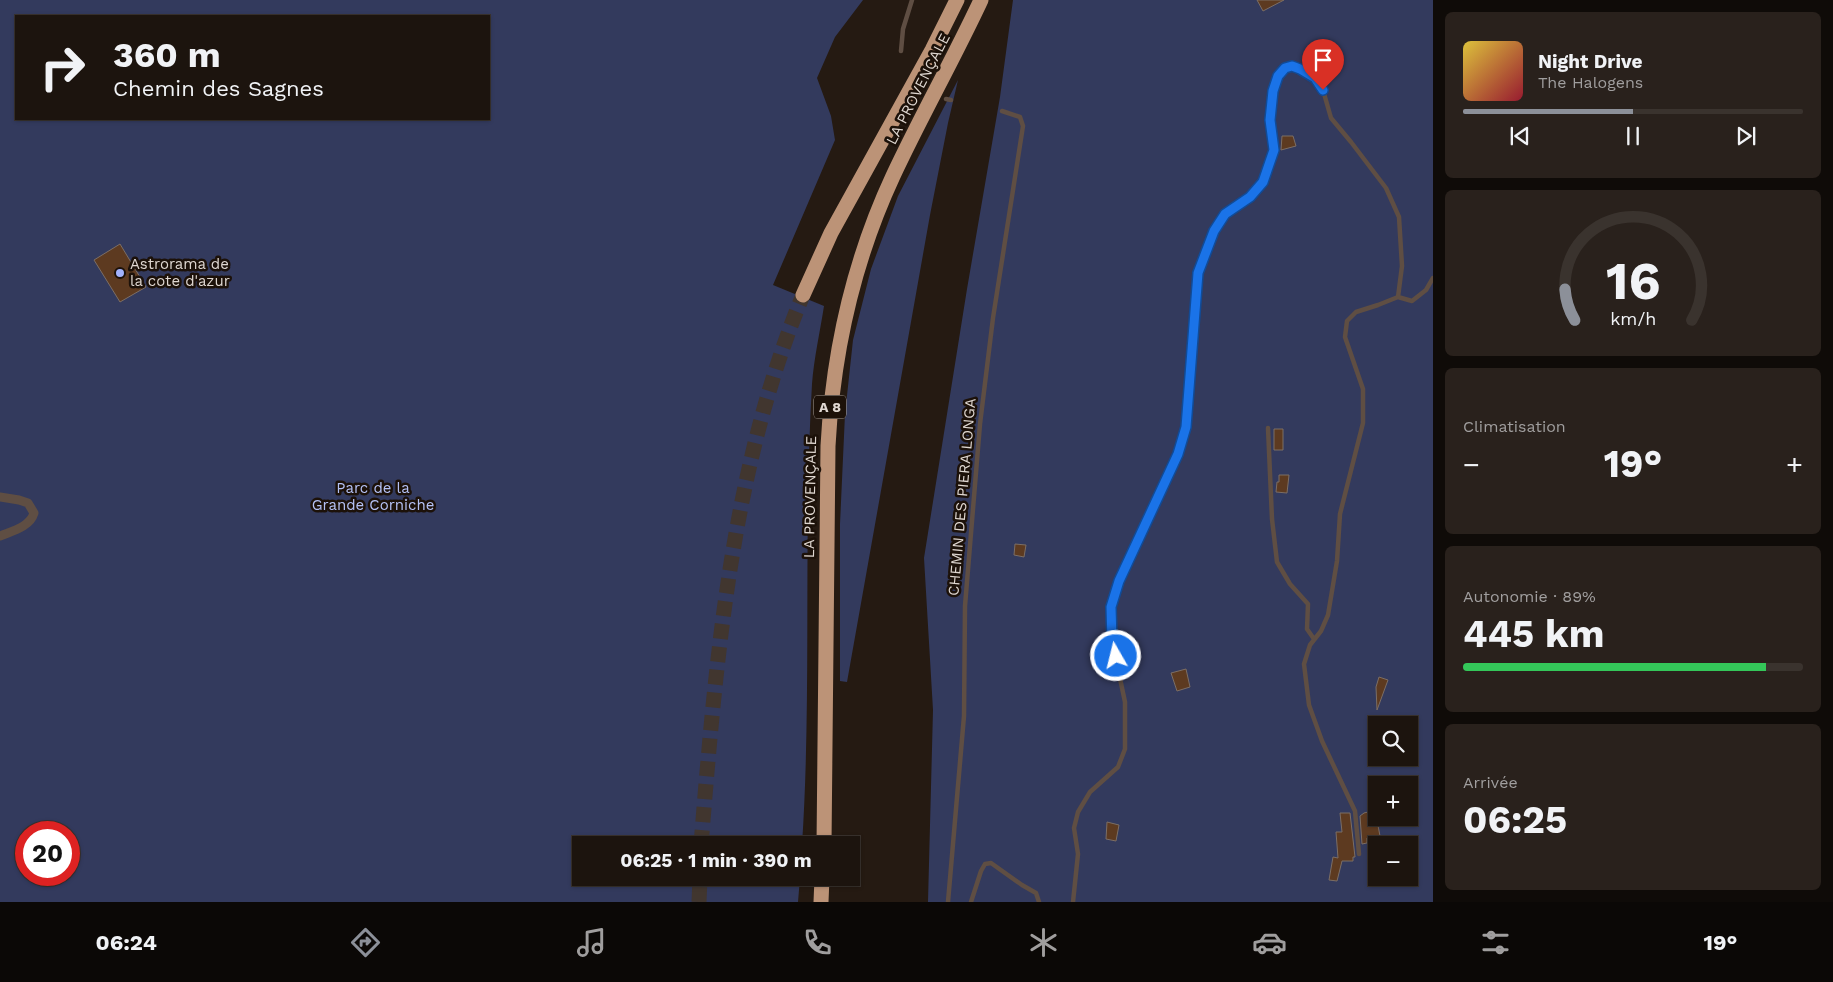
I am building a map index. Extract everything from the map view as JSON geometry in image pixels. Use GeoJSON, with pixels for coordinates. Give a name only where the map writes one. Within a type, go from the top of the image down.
{"type":"FeatureCollection","features":[{"type":"Feature","properties":{"kind":"highway","name":"LA PROVENÇALE"},"geometry":{"type":"LineString","coordinates":[[802,295],[831,233],[932,50],[956,0]]}},
{"type":"Feature","properties":{"kind":"highway","name":"LA PROVENÇALE"},"geometry":{"type":"LineString","coordinates":[[824,836],[828,446],[830,403],[836,357],[857,272],[892,177],[981,0]]}},
{"type":"Feature","properties":{"kind":"highway"},"geometry":{"type":"LineString","coordinates":[[821,902],[822,886]]}},
{"type":"Feature","properties":{"kind":"street"},"geometry":{"type":"LineString","coordinates":[[0,497],[28,503],[34,513],[27,524],[0,536]]}},
{"type":"Feature","properties":{"kind":"lane"},"geometry":{"type":"LineString","coordinates":[[901,51],[902,28],[912,0]]}},
{"type":"Feature","properties":{"kind":"lane"},"geometry":{"type":"LineString","coordinates":[[1073,902],[1078,854],[1074,828],[1078,812],[1090,792],[1118,767],[1125,749],[1125,702],[1112,641],[1111,607],[1123,574],[1178,454],[1186,427],[1198,273],[1214,231],[1225,214],[1250,197],[1263,182],[1274,150],[1270,120],[1273,91],[1278,76],[1285,68],[1292,66],[1315,78],[1323,90],[1331,118],[1386,188],[1399,217],[1402,266],[1398,297]]}},
{"type":"Feature","properties":{"kind":"lane","name":"CHEMIN DES PIERA LONGA"},"geometry":{"type":"LineString","coordinates":[[948,902],[964,716],[964,606],[980,424],[993,318],[1023,126],[1020,117],[1002,111]]}},
{"type":"Feature","properties":{"kind":"lane"},"geometry":{"type":"LineString","coordinates":[[1359,854],[1355,811],[1322,741],[1309,705],[1304,664],[1310,645],[1321,631],[1328,614],[1337,561],[1340,514],[1363,423],[1364,390],[1345,336],[1348,321],[1356,312],[1378,306],[1398,297],[1412,301],[1426,290],[1433,278]]}},
{"type":"Feature","properties":{"kind":"lane"},"geometry":{"type":"LineString","coordinates":[[1268,428],[1272,519],[1277,562],[1290,584],[1308,604],[1308,629],[1314,639]]}},
{"type":"Feature","properties":{"kind":"lane"},"geometry":{"type":"LineString","coordinates":[[971,902],[981,871],[985,864],[991,863],[1022,885],[1036,892],[1039,902]]}},
{"type":"Feature","properties":{"kind":"green space","name":"Parc de la Grande Corniche"},"geometry":{"type":"Polygon","coordinates":[[[0,0],[863,0],[835,37],[817,78],[831,116],[835,140],[773,285],[824,306],[813,374],[809,442],[807,730],[802,836],[572,836],[572,886],[799,886],[798,902],[0,902],[0,0]]]}},
{"type":"Feature","properties":{"kind":"green space"},"geometry":{"type":"Polygon","coordinates":[[[1013,0],[1433,0],[1433,902],[928,902],[933,710],[924,558],[1000,97],[1013,0]]]}},
{"type":"Feature","properties":{"kind":"green space"},"geometry":{"type":"Polygon","coordinates":[[[958,80],[930,215],[847,682],[840,681],[840,524],[845,414],[853,340],[871,269],[898,196],[958,80]]]}},
{"type":"Feature","properties":{"kind":"building"},"geometry":{"type":"Polygon","coordinates":[[[1257,0],[1284,0],[1263,11],[1257,0]]]}},
{"type":"Feature","properties":{"kind":"building"},"geometry":{"type":"Polygon","coordinates":[[[1282,136],[1293,136],[1296,146],[1281,150],[1282,136]]]}},
{"type":"Feature","properties":{"kind":"building","name":"Astrorama de la cote d'azur"},"geometry":{"type":"Polygon","coordinates":[[[120,244],[146,287],[120,302],[94,260],[120,244]]]}},
{"type":"Feature","properties":{"kind":"building"},"geometry":{"type":"Polygon","coordinates":[[[1274,429],[1283,429],[1283,450],[1274,450],[1274,429]]]}},
{"type":"Feature","properties":{"kind":"building"},"geometry":{"type":"Polygon","coordinates":[[[1279,475],[1289,475],[1287,493],[1276,492],[1279,475]]]}},
{"type":"Feature","properties":{"kind":"building"},"geometry":{"type":"Polygon","coordinates":[[[1015,544],[1026,545],[1024,557],[1014,555],[1015,544]]]}},
{"type":"Feature","properties":{"kind":"building"},"geometry":{"type":"Polygon","coordinates":[[[1186,669],[1190,687],[1177,691],[1171,673],[1186,669]]]}},
{"type":"Feature","properties":{"kind":"building"},"geometry":{"type":"Polygon","coordinates":[[[1379,677],[1388,680],[1377,710],[1376,687],[1379,677]]]}},
{"type":"Feature","properties":{"kind":"building"},"geometry":{"type":"Polygon","coordinates":[[[1368,812],[1368,826],[1378,826],[1380,836],[1368,836],[1367,843],[1362,844],[1360,816],[1368,812]]]}},
{"type":"Feature","properties":{"kind":"building"},"geometry":{"type":"Polygon","coordinates":[[[1340,813],[1350,813],[1355,857],[1353,857],[1353,861],[1342,861],[1337,881],[1329,880],[1333,857],[1338,858],[1336,832],[1342,832],[1340,813]]]}},
{"type":"Feature","properties":{"kind":"building"},"geometry":{"type":"Polygon","coordinates":[[[1107,822],[1119,825],[1116,841],[1106,839],[1107,822]]]}},
{"type":"Feature","properties":{"kind":"tunnel"},"geometry":{"type":"LineString","coordinates":[[702,836],[721,635],[743,496],[759,428],[779,361],[803,295]]}},
{"type":"Feature","properties":{"kind":"tunnel"},"geometry":{"type":"LineString","coordinates":[[699,902],[700,886]]}},
{"type":"Feature","properties":{"kind":"place","name":"Astrorama de la cote d'azur"},"geometry":{"type":"Point","coordinates":[120,273]}},
{"type":"Feature","properties":{"kind":"route"},"geometry":{"type":"LineString","coordinates":[[1116,656],[1112,641],[1111,607],[1119,581],[1178,454],[1186,427],[1198,273],[1214,231],[1225,214],[1250,197],[1263,182],[1274,150],[1270,120],[1273,91],[1278,76],[1285,68],[1292,66],[1315,78],[1323,90]]}}]}
